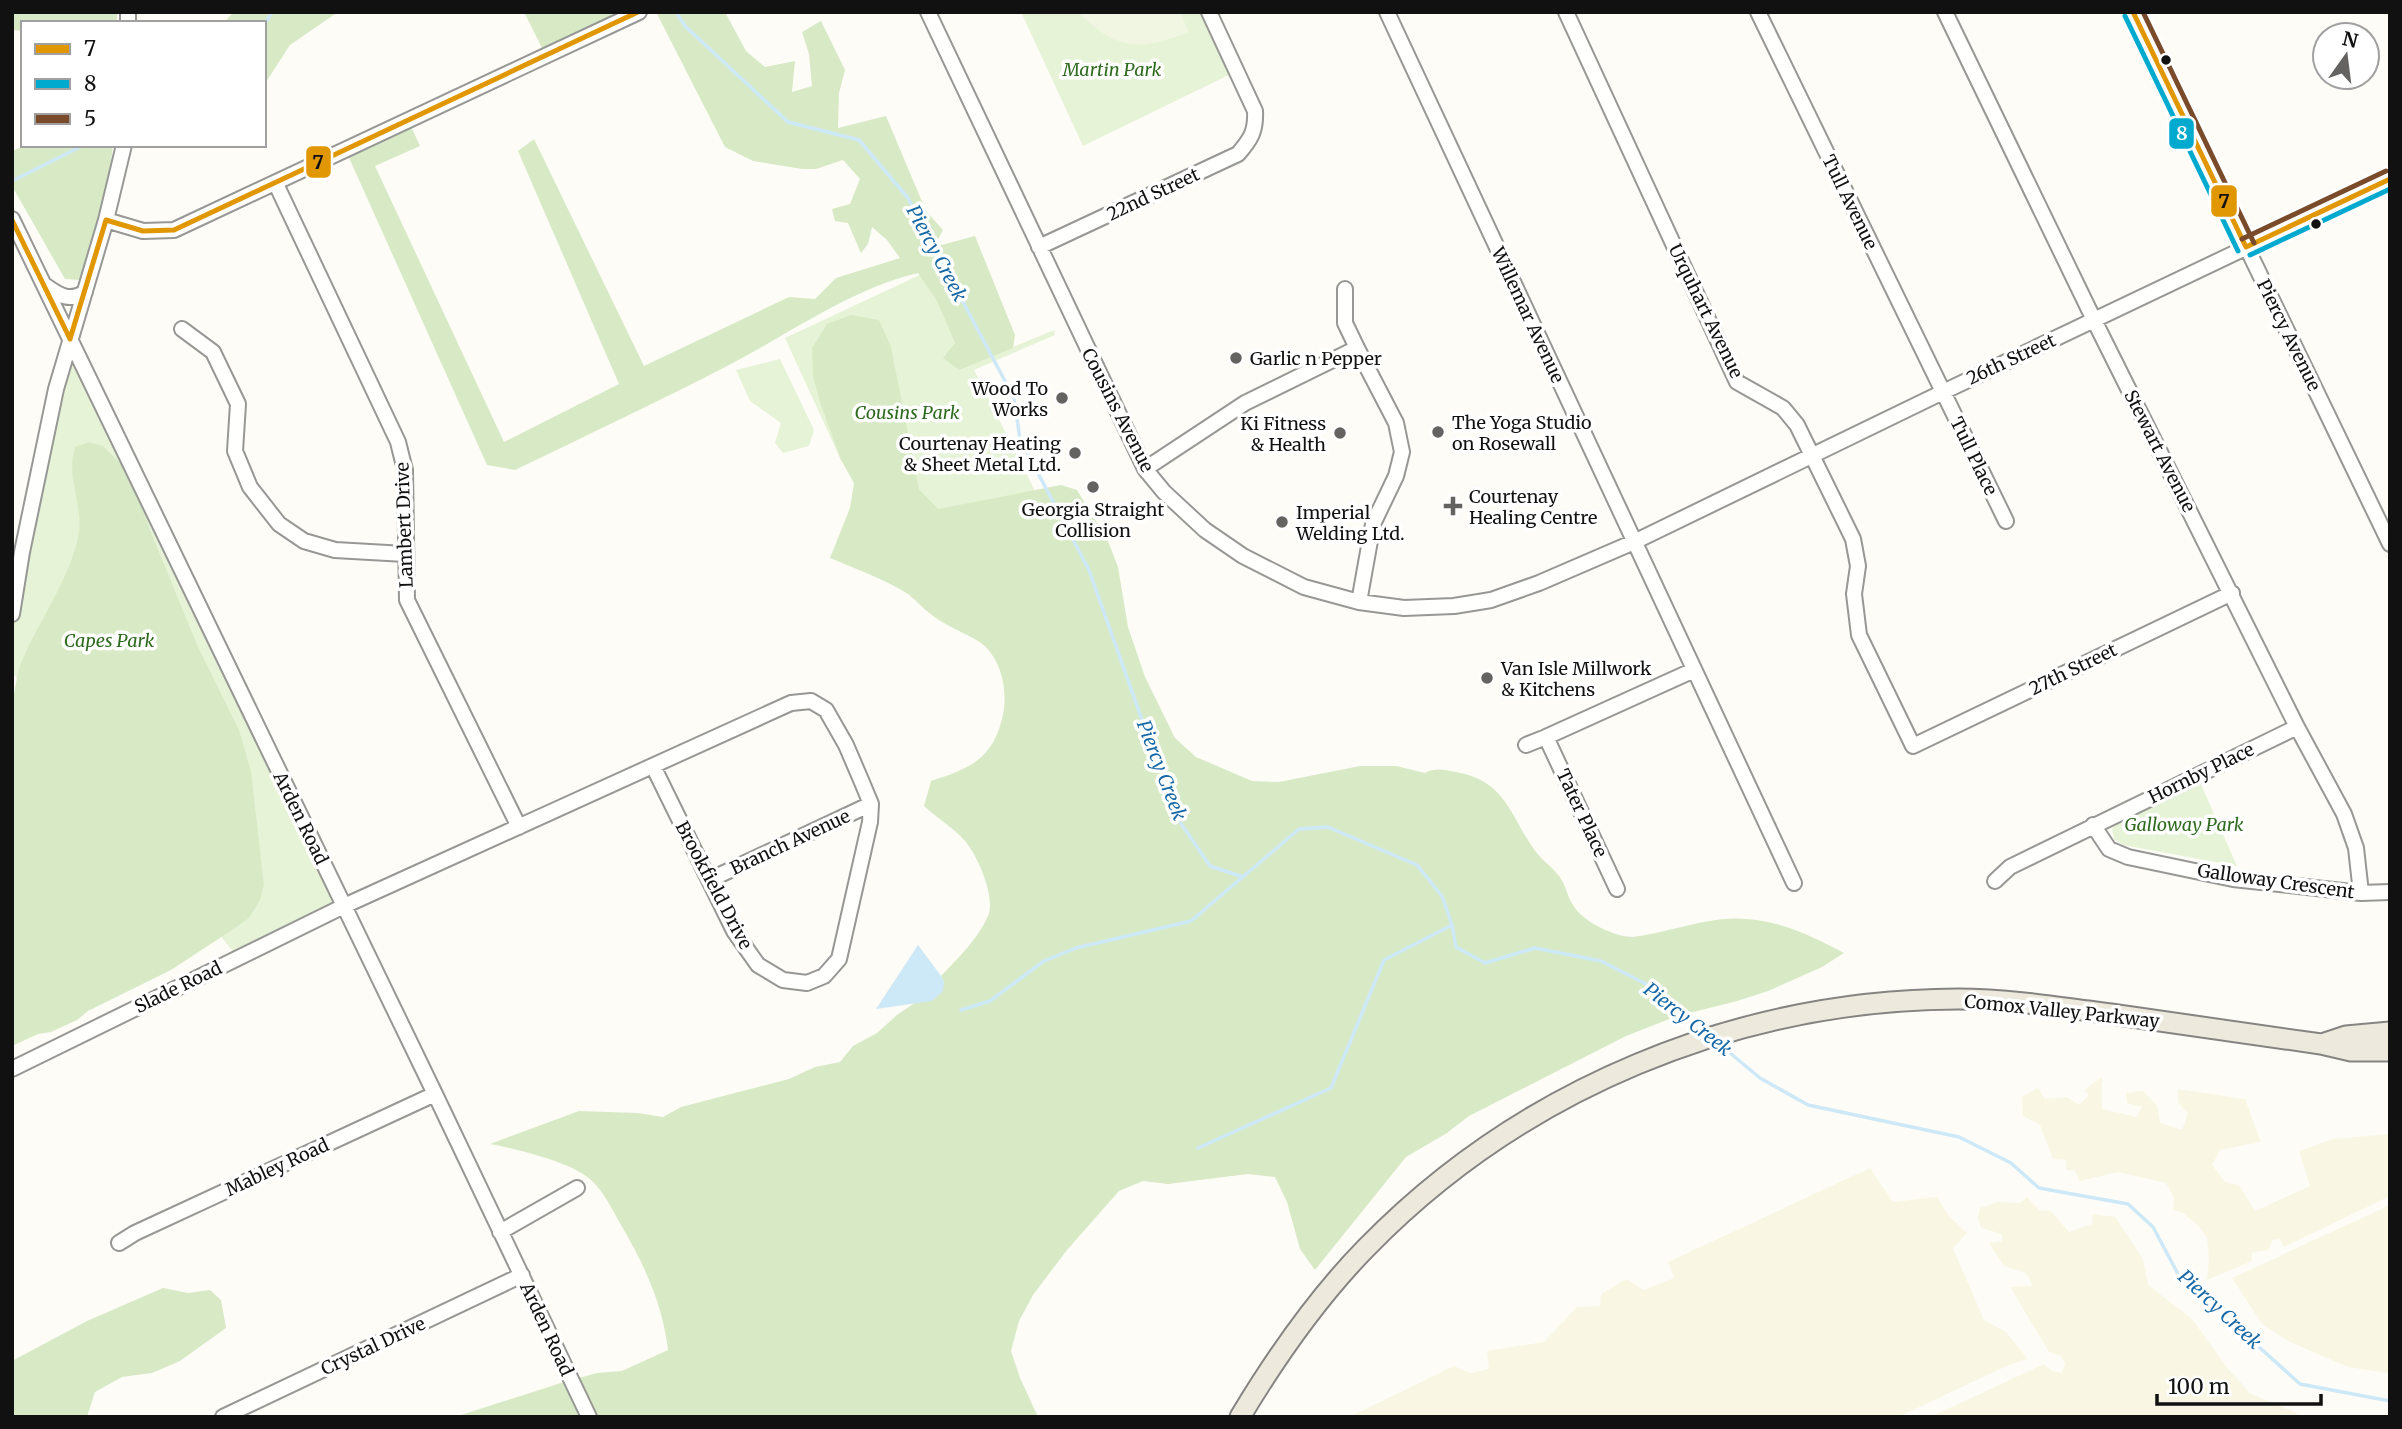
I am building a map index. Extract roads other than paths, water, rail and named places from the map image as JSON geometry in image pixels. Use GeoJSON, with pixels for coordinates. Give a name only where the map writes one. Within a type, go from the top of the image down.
{"type":"FeatureCollection","features":[{"type":"Feature","properties":{"kind":"main road","name":"Comox Valley Parkway"},"geometry":{"type":"LineString","coordinates":[[1240,1417],[1264,1377],[1314,1308],[1365,1249],[1420,1196],[1486,1145],[1550,1105],[1607,1076],[1676,1047],[1790,1016],[1848,1007],[1958,999],[2073,1009],[2322,1044],[2351,1051],[2390,1051]]}},
{"type":"Feature","properties":{"kind":"main road","name":"Comox Valley Parkway"},"geometry":{"type":"LineString","coordinates":[[2322,1044],[2346,1036],[2390,1032]]}},
{"type":"Feature","properties":{"kind":"street"},"geometry":{"type":"LineString","coordinates":[[106,220],[143,231],[174,230],[639,12]]}},
{"type":"Feature","properties":{"kind":"street","name":"Cousins Avenue"},"geometry":{"type":"LineString","coordinates":[[928,12],[1144,469],[1164,492],[1205,530],[1243,556],[1304,587],[1359,602],[1404,608],[1454,606],[1491,600],[1539,583],[1634,542]]}},
{"type":"Feature","properties":{"kind":"street","name":"22nd Street"},"geometry":{"type":"LineString","coordinates":[[1039,247],[1238,154],[1251,140],[1256,127],[1255,111],[1209,12]]}},
{"type":"Feature","properties":{"kind":"street","name":"Willemar Avenue"},"geometry":{"type":"LineString","coordinates":[[1387,12],[1794,883]]}},
{"type":"Feature","properties":{"kind":"street","name":"Urquhart Avenue"},"geometry":{"type":"LineString","coordinates":[[1566,12],[1737,382],[1783,408],[1797,425],[1853,539],[1858,566],[1854,594],[1859,635],[1913,746]]}},
{"type":"Feature","properties":{"kind":"street","name":"Tull Avenue"},"geometry":{"type":"LineString","coordinates":[[1758,12],[1943,392]]}},
{"type":"Feature","properties":{"kind":"street","name":"Stewart Avenue"},"geometry":{"type":"LineString","coordinates":[[1945,12],[2094,320],[2297,727],[2344,814],[2356,848],[2361,893]]}},
{"type":"Feature","properties":{"kind":"street","name":"Piercy Avenue"},"geometry":{"type":"LineString","coordinates":[[2133,12],[2390,544]]}},
{"type":"Feature","properties":{"kind":"street"},"geometry":{"type":"LineString","coordinates":[[12,614],[17,551],[56,389],[106,220],[124,147]]}},
{"type":"Feature","properties":{"kind":"street","name":"26th Street"},"geometry":{"type":"LineString","coordinates":[[1634,542],[2390,180]]}},
{"type":"Feature","properties":{"kind":"street","name":"Lambert Drive"},"geometry":{"type":"LineString","coordinates":[[275,184],[398,442],[405,470],[407,600],[519,827]]}},
{"type":"Feature","properties":{"kind":"street","name":"Arden Road"},"geometry":{"type":"LineString","coordinates":[[12,219],[589,1417]]}},
{"type":"Feature","properties":{"kind":"street"},"geometry":{"type":"LineString","coordinates":[[43,283],[66,298],[76,298],[85,292]]}},
{"type":"Feature","properties":{"kind":"street"},"geometry":{"type":"LineString","coordinates":[[1345,289],[1345,323],[1396,423],[1402,452],[1396,475],[1373,524],[1359,602]]}},
{"type":"Feature","properties":{"kind":"street"},"geometry":{"type":"LineString","coordinates":[[182,329],[213,352],[238,404],[235,451],[250,487],[279,524],[304,541],[335,550],[405,554]]}},
{"type":"Feature","properties":{"kind":"street"},"geometry":{"type":"LineString","coordinates":[[1144,469],[1245,403],[1357,348]]}},
{"type":"Feature","properties":{"kind":"street","name":"Tull Place"},"geometry":{"type":"LineString","coordinates":[[1943,392],[2006,521]]}},
{"type":"Feature","properties":{"kind":"street","name":"27th Street"},"geometry":{"type":"LineString","coordinates":[[1913,746],[2232,593]]}},
{"type":"Feature","properties":{"kind":"street"},"geometry":{"type":"LineString","coordinates":[[1526,746],[1694,670]]}},
{"type":"Feature","properties":{"kind":"street"},"geometry":{"type":"LineString","coordinates":[[344,906],[791,703],[811,701],[825,710],[846,745],[871,804]]}},
{"type":"Feature","properties":{"kind":"street","name":"Hornby Place"},"geometry":{"type":"LineString","coordinates":[[1995,881],[2010,867],[2297,727]]}},
{"type":"Feature","properties":{"kind":"street","name":"Tater Place"},"geometry":{"type":"LineString","coordinates":[[1546,737],[1618,889]]}},
{"type":"Feature","properties":{"kind":"street","name":"Brookfield Drive"},"geometry":{"type":"LineString","coordinates":[[653,766],[734,931],[758,965],[783,980],[807,983],[824,976],[839,959],[870,822],[871,804]]}},
{"type":"Feature","properties":{"kind":"street","name":"Branch Avenue"},"geometry":{"type":"LineString","coordinates":[[709,880],[871,804]]}},
{"type":"Feature","properties":{"kind":"street","name":"Galloway Crescent"},"geometry":{"type":"LineString","coordinates":[[2093,825],[2109,849],[2128,857],[2233,879],[2361,893],[2390,892]]}},
{"type":"Feature","properties":{"kind":"street","name":"Slade Road"},"geometry":{"type":"LineString","coordinates":[[12,1069],[344,906]]}},
{"type":"Feature","properties":{"kind":"street","name":"Mabley Road"},"geometry":{"type":"LineString","coordinates":[[119,1243],[135,1233],[435,1094]]}},
{"type":"Feature","properties":{"kind":"street"},"geometry":{"type":"LineString","coordinates":[[500,1232],[576,1188]]}},
{"type":"Feature","properties":{"kind":"street","name":"Crystal Drive"},"geometry":{"type":"LineString","coordinates":[[223,1417],[522,1275]]}},
{"type":"Feature","properties":{"kind":"water"},"geometry":{"type":"Polygon","coordinates":[[[918,945],[941,976],[944,982],[943,991],[932,1001],[876,1009],[918,945]]]}},
{"type":"Feature","properties":{"kind":"waterway","name":"Piercy Creek"},"geometry":{"type":"LineString","coordinates":[[266,22],[272,12]]}},
{"type":"Feature","properties":{"kind":"waterway","name":"Piercy Creek"},"geometry":{"type":"LineString","coordinates":[[676,12],[685,26],[788,122],[859,140],[908,198],[1014,398],[1020,439],[1089,570],[1176,816],[1210,866],[1243,877]]}},
{"type":"Feature","properties":{"kind":"waterway","name":"Piercy Creek"},"geometry":{"type":"LineString","coordinates":[[12,181],[80,147]]}},
{"type":"Feature","properties":{"kind":"waterway","name":"Piercy Creek"},"geometry":{"type":"LineString","coordinates":[[961,1010],[990,1001],[1044,961],[1076,948],[1191,921],[1299,829],[1328,827],[1417,865],[1442,896],[1456,947],[1485,963],[1535,948],[1601,961],[1648,985],[1704,1031]]}},
{"type":"Feature","properties":{"kind":"waterway"},"geometry":{"type":"LineString","coordinates":[[1198,1148],[1331,1088],[1384,960],[1452,925]]}},
{"type":"Feature","properties":{"kind":"waterway","name":"Piercy Creek"},"geometry":{"type":"LineString","coordinates":[[1718,1043],[1760,1078],[1808,1105],[1959,1137],[2011,1163],[2039,1188],[2128,1204],[2153,1227],[2178,1274],[2300,1384],[2390,1401]]}},
{"type":"Feature","properties":{"kind":"place","name":"Garlic n Pepper"},"geometry":{"type":"Point","coordinates":[1236,358]}},
{"type":"Feature","properties":{"kind":"place","name":"Wood To Works"},"geometry":{"type":"Point","coordinates":[1062,398]}},
{"type":"Feature","properties":{"kind":"place","name":"The Yoga Studio on Rosewall"},"geometry":{"type":"Point","coordinates":[1438,432]}},
{"type":"Feature","properties":{"kind":"place","name":"Ki Fitness & Health"},"geometry":{"type":"Point","coordinates":[1340,433]}},
{"type":"Feature","properties":{"kind":"place","name":"Courtenay Heating & Sheet Metal Ltd."},"geometry":{"type":"Point","coordinates":[1075,453]}},
{"type":"Feature","properties":{"kind":"place","name":"Georgia Straight Collision"},"geometry":{"type":"Point","coordinates":[1093,487]}},
{"type":"Feature","properties":{"kind":"place","name":"Courtenay Healing Centre"},"geometry":{"type":"Point","coordinates":[1453,506]}},
{"type":"Feature","properties":{"kind":"place","name":"Imperial Welding Ltd."},"geometry":{"type":"Point","coordinates":[1282,522]}},
{"type":"Feature","properties":{"kind":"place","name":"Van Isle Millwork & Kitchens"},"geometry":{"type":"Point","coordinates":[1487,678]}},
{"type":"Feature","properties":{"kind":"park label","name":"Martin Park"},"geometry":{"type":"Point","coordinates":[1112,69]}},
{"type":"Feature","properties":{"kind":"park label","name":"Cousins Park"},"geometry":{"type":"Point","coordinates":[907,412]}},
{"type":"Feature","properties":{"kind":"park label","name":"Capes Park"},"geometry":{"type":"Point","coordinates":[109,640]}},
{"type":"Feature","properties":{"kind":"park label","name":"Galloway Park"},"geometry":{"type":"Point","coordinates":[2184,824]}}]}
